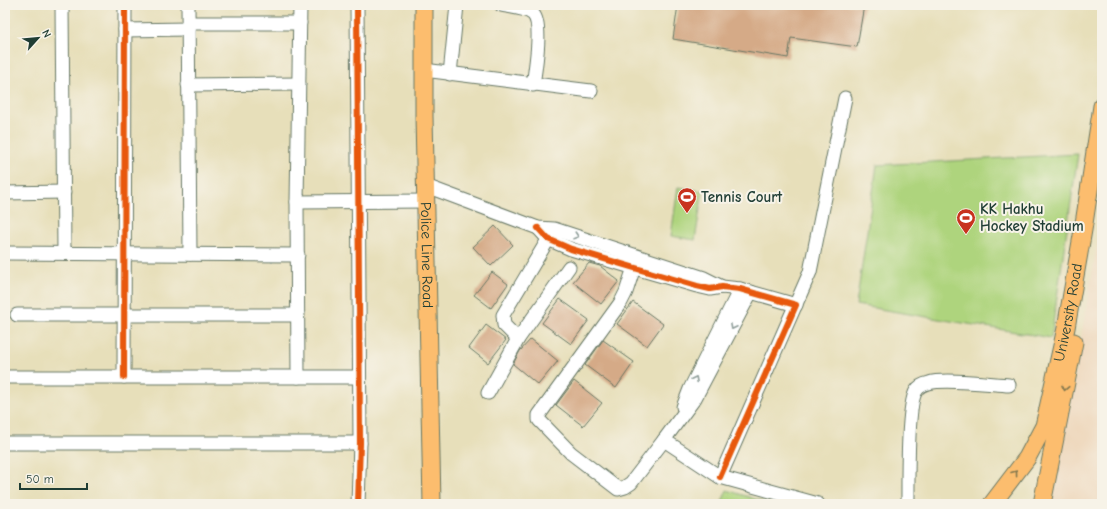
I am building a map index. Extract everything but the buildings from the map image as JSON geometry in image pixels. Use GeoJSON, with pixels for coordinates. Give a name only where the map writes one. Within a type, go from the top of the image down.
{"type":"FeatureCollection","features":[{"type":"Feature","properties":{"kind":"main road","name":"Police Line Road"},"geometry":{"type":"LineString","coordinates":[[424,5],[432,504]]}},
{"type":"Feature","properties":{"kind":"main road","name":"University Road"},"geometry":{"type":"LineString","coordinates":[[1042,504],[1050,427],[1102,106]]}},
{"type":"Feature","properties":{"kind":"main road","name":"University Road"},"geometry":{"type":"LineString","coordinates":[[992,504],[1050,427],[1102,184]]}},
{"type":"Feature","properties":{"kind":"street"},"geometry":{"type":"LineString","coordinates":[[62,5],[64,253]]}},
{"type":"Feature","properties":{"kind":"street"},"geometry":{"type":"LineString","coordinates":[[124,377],[125,5]]}},
{"type":"Feature","properties":{"kind":"street"},"geometry":{"type":"LineString","coordinates":[[188,5],[190,254]]}},
{"type":"Feature","properties":{"kind":"street"},"geometry":{"type":"LineString","coordinates":[[298,377],[297,202],[300,5]]}},
{"type":"Feature","properties":{"kind":"street"},"geometry":{"type":"LineString","coordinates":[[357,5],[360,443],[358,504]]}},
{"type":"Feature","properties":{"kind":"street"},"geometry":{"type":"LineString","coordinates":[[450,74],[457,5]]}},
{"type":"Feature","properties":{"kind":"street"},"geometry":{"type":"LineString","coordinates":[[500,5],[529,12],[536,20],[538,32],[534,85]]}},
{"type":"Feature","properties":{"kind":"street"},"geometry":{"type":"LineString","coordinates":[[125,30],[188,26],[300,23]]}},
{"type":"Feature","properties":{"kind":"street"},"geometry":{"type":"LineString","coordinates":[[424,70],[591,91]]}},
{"type":"Feature","properties":{"kind":"street"},"geometry":{"type":"LineString","coordinates":[[188,85],[299,84]]}},
{"type":"Feature","properties":{"kind":"street"},"geometry":{"type":"LineString","coordinates":[[720,477],[810,272],[845,98]]}},
{"type":"Feature","properties":{"kind":"street"},"geometry":{"type":"LineString","coordinates":[[5,193],[64,192]]}},
{"type":"Feature","properties":{"kind":"street"},"geometry":{"type":"LineString","coordinates":[[297,202],[358,201],[426,194],[538,228],[551,234],[636,263],[704,278],[722,287],[746,290],[796,305]]}},
{"type":"Feature","properties":{"kind":"street"},"geometry":{"type":"LineString","coordinates":[[518,339],[504,325],[503,315],[551,234]]}},
{"type":"Feature","properties":{"kind":"street"},"geometry":{"type":"LineString","coordinates":[[5,253],[298,255]]}},
{"type":"Feature","properties":{"kind":"street"},"geometry":{"type":"LineString","coordinates":[[636,263],[620,302],[539,415],[539,420],[571,453],[618,489],[631,483],[695,398],[746,290]]}},
{"type":"Feature","properties":{"kind":"street"},"geometry":{"type":"LineString","coordinates":[[488,393],[518,339],[569,267]]}},
{"type":"Feature","properties":{"kind":"street"},"geometry":{"type":"LineString","coordinates":[[17,315],[298,316]]}},
{"type":"Feature","properties":{"kind":"street"},"geometry":{"type":"LineString","coordinates":[[5,377],[359,377]]}},
{"type":"Feature","properties":{"kind":"street"},"geometry":{"type":"LineString","coordinates":[[908,504],[908,449],[911,411],[916,391],[921,386],[934,381],[1009,385]]}},
{"type":"Feature","properties":{"kind":"street"},"geometry":{"type":"LineString","coordinates":[[664,440],[720,477],[818,504]]}},
{"type":"Feature","properties":{"kind":"street"},"geometry":{"type":"LineString","coordinates":[[5,443],[360,443]]}},
{"type":"Feature","properties":{"kind":"shaded area"},"geometry":{"type":"Polygon","coordinates":[[[1102,217],[1102,504],[1052,504],[1102,217]]]}},
{"type":"Feature","properties":{"kind":"green space","name":"KK Hakhu Hockey Stadium"},"geometry":{"type":"Polygon","coordinates":[[[1078,154],[1051,338],[856,305],[877,165],[1078,154]]]}},
{"type":"Feature","properties":{"kind":"green space","name":"Tennis Court"},"geometry":{"type":"Polygon","coordinates":[[[678,187],[703,191],[695,240],[671,236],[678,187]]]}},
{"type":"Feature","properties":{"kind":"green space"},"geometry":{"type":"Polygon","coordinates":[[[727,490],[771,504],[721,504],[727,490]]]}},
{"type":"Feature","properties":{"kind":"cycle path"},"geometry":{"type":"LineString","coordinates":[[124,377],[125,5]]}},
{"type":"Feature","properties":{"kind":"cycle path"},"geometry":{"type":"LineString","coordinates":[[357,5],[360,443],[358,504]]}},
{"type":"Feature","properties":{"kind":"cycle path"},"geometry":{"type":"LineString","coordinates":[[538,228],[548,239],[571,249],[697,286],[710,289],[722,287],[740,289],[796,305],[720,477]]}},
{"type":"Feature","properties":{"kind":"place","name":"Tennis Court"},"geometry":{"type":"Point","coordinates":[687,214]}},
{"type":"Feature","properties":{"kind":"place","name":"KK Hakhu Hockey Stadium"},"geometry":{"type":"Point","coordinates":[966,235]}}]}
